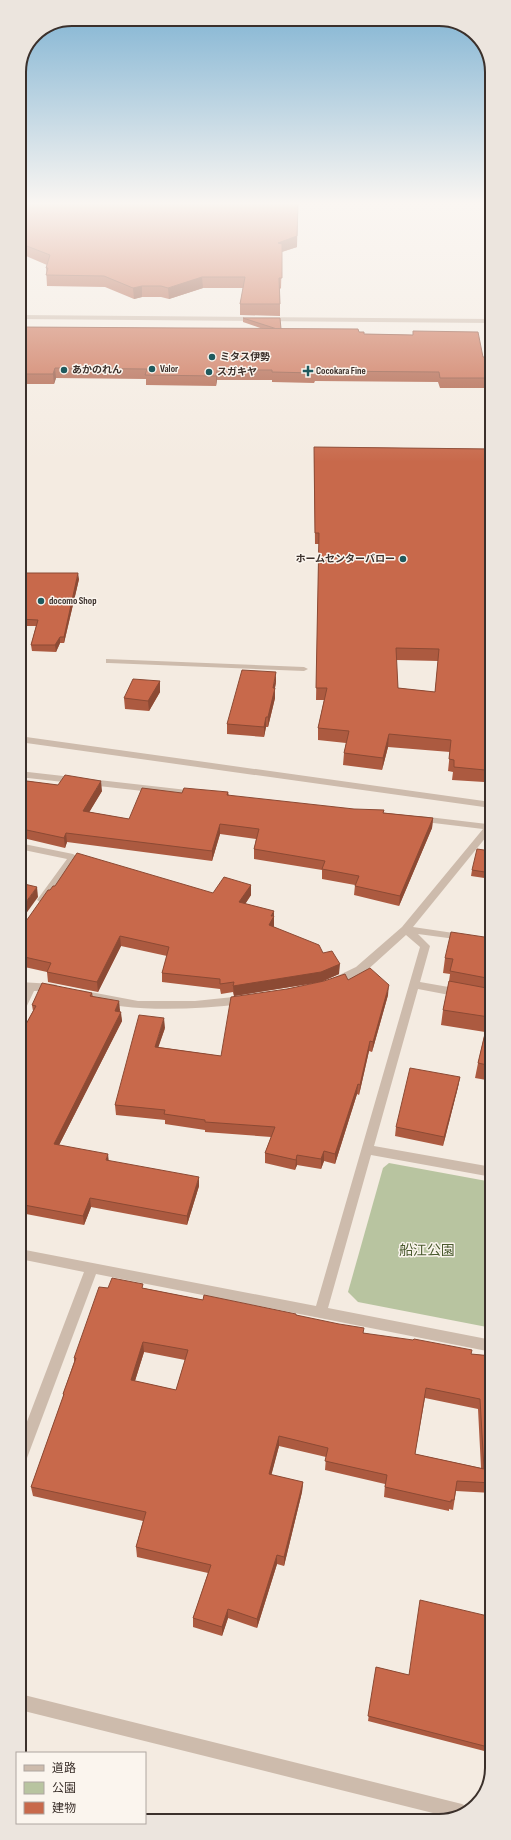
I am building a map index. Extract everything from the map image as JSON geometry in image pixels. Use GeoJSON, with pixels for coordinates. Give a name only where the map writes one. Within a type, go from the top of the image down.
{"type":"FeatureCollection","features":[{"type":"Feature","properties":{"kind":"street"},"geometry":{"type":"LineString","coordinates":[[26,318],[485,321]]}},
{"type":"Feature","properties":{"kind":"street"},"geometry":{"type":"LineString","coordinates":[[109,661],[304,669]]}},
{"type":"Feature","properties":{"kind":"street"},"geometry":{"type":"LineString","coordinates":[[26,740],[485,805]]}},
{"type":"Feature","properties":{"kind":"street"},"geometry":{"type":"LineString","coordinates":[[26,775],[205,795]]}},
{"type":"Feature","properties":{"kind":"street"},"geometry":{"type":"LineString","coordinates":[[408,817],[485,825]]}},
{"type":"Feature","properties":{"kind":"street"},"geometry":{"type":"LineString","coordinates":[[324,986],[348,977],[360,970],[406,929],[485,832]]}},
{"type":"Feature","properties":{"kind":"street"},"geometry":{"type":"LineString","coordinates":[[26,847],[73,857],[38,906]]}},
{"type":"Feature","properties":{"kind":"street"},"geometry":{"type":"LineString","coordinates":[[406,929],[476,939]]}},
{"type":"Feature","properties":{"kind":"street"},"geometry":{"type":"LineString","coordinates":[[320,1313],[368,1150],[425,946],[406,929]]}},
{"type":"Feature","properties":{"kind":"street"},"geometry":{"type":"LineString","coordinates":[[414,985],[468,994]]}},
{"type":"Feature","properties":{"kind":"street"},"geometry":{"type":"LineString","coordinates":[[26,987],[43,986],[138,1005],[195,1005],[255,999]]}},
{"type":"Feature","properties":{"kind":"street"},"geometry":{"type":"LineString","coordinates":[[368,1150],[485,1171]]}},
{"type":"Feature","properties":{"kind":"street"},"geometry":{"type":"LineString","coordinates":[[26,1255],[485,1345]]}},
{"type":"Feature","properties":{"kind":"street"},"geometry":{"type":"LineString","coordinates":[[26,1434],[92,1267]]}},
{"type":"Feature","properties":{"kind":"street"},"geometry":{"type":"LineString","coordinates":[[26,1703],[457,1811]]}},
{"type":"Feature","properties":{"kind":"green space","name":"船江公園"},"geometry":{"type":"Polygon","coordinates":[[[389,1163],[485,1181],[485,1327],[358,1302],[348,1292],[383,1168],[389,1163]]]}},
{"type":"Feature","properties":{"kind":"building"},"geometry":{"type":"Polygon","coordinates":[[[243,290],[279,290],[280,304],[240,304],[243,290]]]}},
{"type":"Feature","properties":{"kind":"building"},"geometry":{"type":"Polygon","coordinates":[[[243,318],[280,318],[281,329],[277,329],[243,318]]]}},
{"type":"Feature","properties":{"kind":"building"},"geometry":{"type":"Polygon","coordinates":[[[26,327],[358,329],[359,332],[364,332],[364,334],[413,335],[413,331],[478,332],[483,357],[485,357],[485,378],[440,378],[439,372],[315,371],[315,373],[272,372],[272,370],[217,370],[216,376],[145,375],[147,369],[55,368],[53,374],[26,374],[26,327]]]}},
{"type":"Feature","properties":{"kind":"building","name":"ホームセンターバロー"},"geometry":{"type":"Polygon","coordinates":[[[314,447],[485,449],[485,770],[454,767],[454,760],[449,759],[451,740],[389,734],[383,758],[344,753],[349,731],[318,728],[327,688],[316,688],[319,533],[315,533],[314,447]],[[396,648],[398,688],[435,692],[439,649],[396,648]]]}},
{"type":"Feature","properties":{"kind":"building"},"geometry":{"type":"Polygon","coordinates":[[[26,573],[78,573],[64,637],[60,637],[55,645],[31,645],[38,620],[26,619],[26,573]]]}},
{"type":"Feature","properties":{"kind":"building"},"geometry":{"type":"Polygon","coordinates":[[[242,670],[276,672],[273,688],[275,688],[264,727],[227,724],[242,670]]]}},
{"type":"Feature","properties":{"kind":"building"},"geometry":{"type":"Polygon","coordinates":[[[133,679],[160,681],[148,701],[124,698],[133,679]]]}},
{"type":"Feature","properties":{"kind":"building"},"geometry":{"type":"Polygon","coordinates":[[[65,775],[101,781],[83,811],[129,819],[142,788],[182,793],[184,788],[228,792],[227,795],[354,809],[384,810],[383,813],[433,818],[400,896],[355,886],[359,876],[322,869],[325,861],[254,849],[259,829],[220,824],[212,851],[66,833],[64,838],[26,830],[26,781],[58,785],[65,775]]]}},
{"type":"Feature","properties":{"kind":"building"},"geometry":{"type":"Polygon","coordinates":[[[477,849],[485,850],[485,872],[472,870],[477,849]]]}},
{"type":"Feature","properties":{"kind":"building"},"geometry":{"type":"Polygon","coordinates":[[[77,853],[213,893],[224,877],[251,885],[239,902],[274,911],[271,916],[274,916],[269,925],[319,945],[323,953],[332,951],[340,964],[321,972],[233,986],[234,982],[220,984],[220,979],[162,973],[169,947],[120,936],[97,982],[47,972],[51,963],[26,957],[26,921],[48,890],[55,886],[77,853]]]}},
{"type":"Feature","properties":{"kind":"building"},"geometry":{"type":"Polygon","coordinates":[[[26,884],[37,887],[26,902],[26,884]]]}},
{"type":"Feature","properties":{"kind":"building"},"geometry":{"type":"Polygon","coordinates":[[[451,932],[485,937],[485,978],[450,971],[453,959],[445,958],[451,932]]]}},
{"type":"Feature","properties":{"kind":"building"},"geometry":{"type":"Polygon","coordinates":[[[370,968],[389,985],[373,1042],[370,1041],[360,1085],[358,1084],[335,1154],[324,1151],[321,1159],[297,1155],[296,1160],[265,1153],[275,1127],[205,1122],[205,1120],[164,1114],[165,1110],[115,1105],[139,1015],[164,1018],[155,1047],[221,1056],[231,997],[287,989],[324,981],[345,974],[348,980],[370,968]]]}},
{"type":"Feature","properties":{"kind":"building"},"geometry":{"type":"Polygon","coordinates":[[[449,981],[485,988],[485,1016],[443,1010],[449,981]]]}},
{"type":"Feature","properties":{"kind":"building"},"geometry":{"type":"Polygon","coordinates":[[[42,983],[92,993],[90,996],[119,1001],[115,1011],[121,1012],[54,1144],[108,1154],[106,1160],[199,1177],[187,1216],[90,1198],[83,1216],[26,1205],[26,1024],[36,1006],[32,1005],[42,983]]]}},
{"type":"Feature","properties":{"kind":"building"},"geometry":{"type":"Polygon","coordinates":[[[485,1034],[485,1064],[478,1063],[485,1034]]]}},
{"type":"Feature","properties":{"kind":"building"},"geometry":{"type":"Polygon","coordinates":[[[410,1068],[460,1077],[444,1137],[396,1127],[410,1068]]]}},
{"type":"Feature","properties":{"kind":"building"},"geometry":{"type":"Polygon","coordinates":[[[112,1278],[143,1284],[142,1288],[203,1300],[204,1295],[364,1328],[363,1333],[414,1339],[472,1350],[471,1354],[485,1355],[485,1483],[457,1481],[454,1500],[451,1500],[451,1502],[385,1487],[387,1475],[325,1461],[328,1448],[279,1436],[269,1474],[303,1482],[284,1557],[277,1555],[257,1619],[228,1609],[222,1627],[193,1618],[211,1565],[136,1547],[146,1512],[31,1487],[64,1394],[76,1358],[74,1358],[99,1287],[108,1288],[112,1278]],[[143,1342],[131,1380],[176,1390],[188,1350],[143,1342]],[[426,1388],[415,1454],[484,1469],[480,1399],[426,1388]]]}},
{"type":"Feature","properties":{"kind":"building"},"geometry":{"type":"Polygon","coordinates":[[[420,1600],[485,1615],[485,1746],[368,1716],[376,1667],[409,1675],[420,1600]]]}},
{"type":"Feature","properties":{"kind":"place","name":"ミタス伊勢"},"geometry":{"type":"Point","coordinates":[212,357]}},
{"type":"Feature","properties":{"kind":"place","name":"Valor"},"geometry":{"type":"Point","coordinates":[152,369]}},
{"type":"Feature","properties":{"kind":"place","name":"あかのれん"},"geometry":{"type":"Point","coordinates":[64,370]}},
{"type":"Feature","properties":{"kind":"place","name":"Cocokara Fine"},"geometry":{"type":"Point","coordinates":[308,371]}},
{"type":"Feature","properties":{"kind":"place","name":"スガキヤ"},"geometry":{"type":"Point","coordinates":[209,372]}},
{"type":"Feature","properties":{"kind":"place","name":"ホームセンターバロー"},"geometry":{"type":"Point","coordinates":[403,559]}},
{"type":"Feature","properties":{"kind":"place","name":"docomo Shop"},"geometry":{"type":"Point","coordinates":[41,601]}}]}
